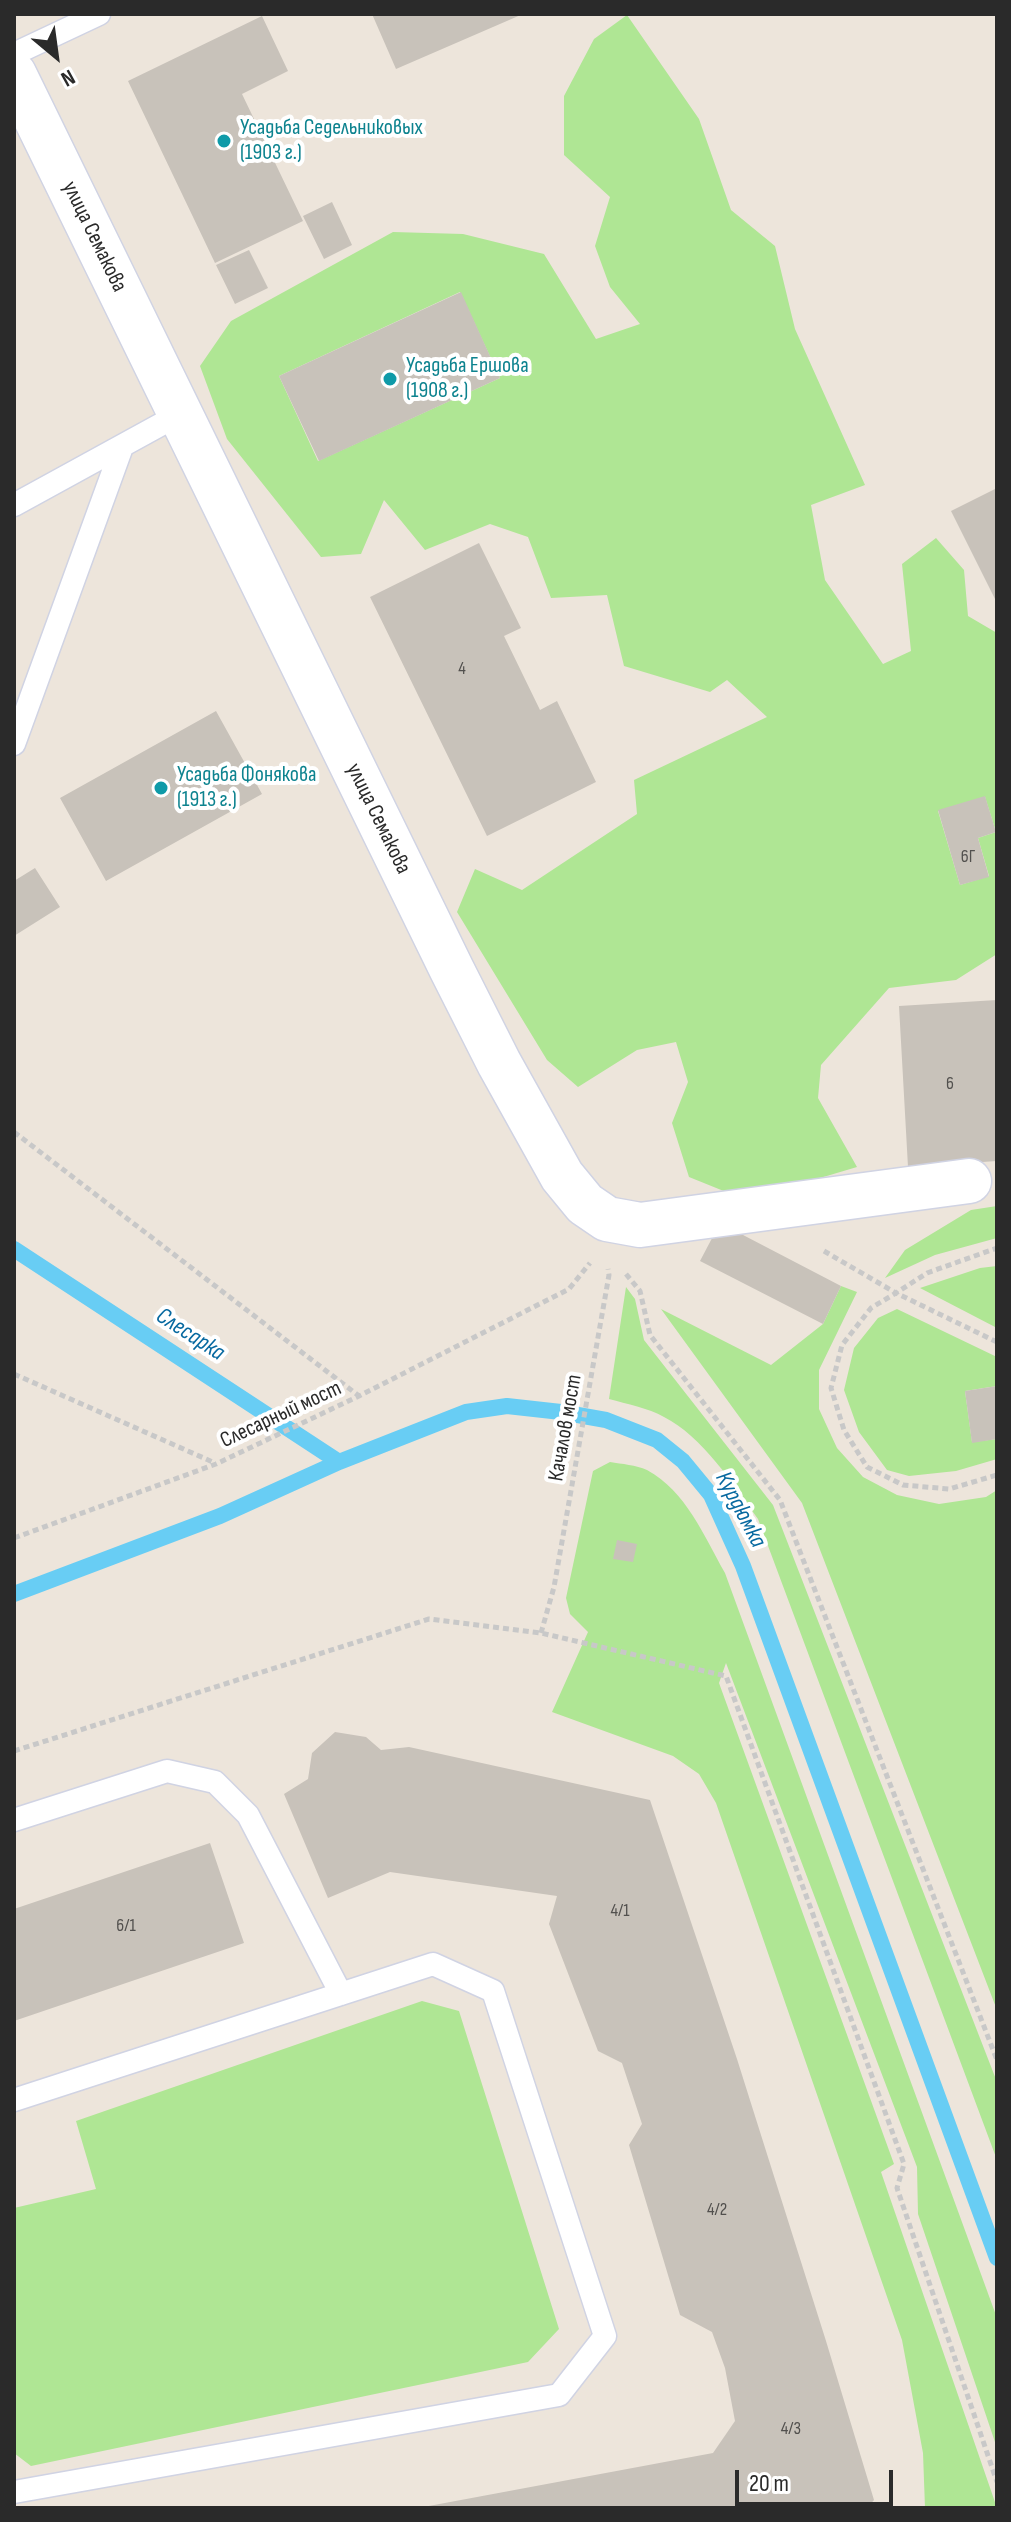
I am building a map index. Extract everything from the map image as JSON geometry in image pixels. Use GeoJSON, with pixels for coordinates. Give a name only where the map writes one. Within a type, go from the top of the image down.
{"type":"FeatureCollection","features":[{"type":"Feature","properties":{"kind":"street","name":"улица Семакова"},"geometry":{"type":"LineString","coordinates":[[14,74],[499,1063],[562,1176],[585,1204],[607,1219],[640,1225],[969,1181]]}},
{"type":"Feature","properties":{"kind":"lane"},"geometry":{"type":"LineString","coordinates":[[14,54],[99,14]]}},
{"type":"Feature","properties":{"kind":"lane"},"geometry":{"type":"LineString","coordinates":[[14,505],[180,414]]}},
{"type":"Feature","properties":{"kind":"lane"},"geometry":{"type":"LineString","coordinates":[[14,744],[122,447]]}},
{"type":"Feature","properties":{"kind":"lane"},"geometry":{"type":"LineString","coordinates":[[14,1820],[167,1771],[215,1782],[248,1815],[341,1994]]}},
{"type":"Feature","properties":{"kind":"lane"},"geometry":{"type":"LineString","coordinates":[[14,2100],[433,1964],[493,1991],[605,2336],[559,2395],[14,2492]]}},
{"type":"Feature","properties":{"kind":"path"},"geometry":{"type":"LineString","coordinates":[[14,1132],[359,1396]]}},
{"type":"Feature","properties":{"kind":"path"},"geometry":{"type":"LineString","coordinates":[[997,1248],[927,1273],[871,1308],[842,1345],[831,1388],[844,1430],[867,1467],[903,1485],[949,1489],[997,1475]]}},
{"type":"Feature","properties":{"kind":"path","name":"Слесарный мост"},"geometry":{"type":"LineString","coordinates":[[14,1538],[216,1464],[359,1396],[569,1289],[595,1256]]}},
{"type":"Feature","properties":{"kind":"path"},"geometry":{"type":"LineString","coordinates":[[621,1268],[640,1291],[650,1335],[780,1500],[997,2060]]}},
{"type":"Feature","properties":{"kind":"path","name":"Качалов мост"},"geometry":{"type":"LineString","coordinates":[[541,1633],[554,1587],[609,1275]]}},
{"type":"Feature","properties":{"kind":"path"},"geometry":{"type":"LineString","coordinates":[[896,1293],[997,1342]]}},
{"type":"Feature","properties":{"kind":"path"},"geometry":{"type":"LineString","coordinates":[[14,1374],[216,1464]]}},
{"type":"Feature","properties":{"kind":"path"},"geometry":{"type":"LineString","coordinates":[[14,1751],[429,1619],[541,1633],[726,1676],[904,2164],[897,2188],[997,2482]]}},
{"type":"Feature","properties":{"kind":"green space"},"geometry":{"type":"Polygon","coordinates":[[[627,15],[699,119],[731,210],[775,246],[795,329],[865,485],[811,505],[825,580],[883,664],[911,651],[902,564],[936,538],[964,570],[968,616],[997,633],[997,954],[956,980],[889,988],[821,1065],[818,1098],[857,1167],[746,1200],[689,1177],[672,1123],[688,1082],[676,1042],[637,1050],[578,1087],[547,1060],[457,912],[475,869],[522,890],[637,814],[634,780],[767,717],[727,680],[710,692],[624,666],[607,595],[551,598],[528,537],[490,524],[425,550],[384,500],[361,554],[321,557],[227,439],[200,366],[231,321],[393,232],[463,234],[544,254],[596,339],[640,324],[610,287],[595,246],[610,197],[564,155],[564,96],[594,39],[627,15]],[[460,292],[279,376],[318,461],[500,378],[460,292]],[[985,797],[938,811],[960,885],[989,876],[978,838],[996,832],[985,797]]]}},
{"type":"Feature","properties":{"kind":"green space"},"geometry":{"type":"Polygon","coordinates":[[[997,1206],[997,1238],[935,1255],[885,1278],[905,1250],[971,1210],[997,1206]]]}},
{"type":"Feature","properties":{"kind":"green space"},"geometry":{"type":"Polygon","coordinates":[[[997,1266],[997,1328],[920,1288],[980,1268],[997,1266]]]}},
{"type":"Feature","properties":{"kind":"green space"},"geometry":{"type":"Polygon","coordinates":[[[841,1286],[857,1292],[819,1370],[819,1409],[837,1448],[863,1477],[897,1495],[939,1504],[986,1497],[997,1490],[997,2010],[802,1503],[661,1309],[771,1365],[823,1324],[841,1286]]]}},
{"type":"Feature","properties":{"kind":"green space"},"geometry":{"type":"Polygon","coordinates":[[[626,1287],[635,1299],[644,1340],[773,1505],[997,2082],[997,2160],[758,1519],[716,1462],[678,1425],[637,1406],[609,1399],[626,1287]]]}},
{"type":"Feature","properties":{"kind":"green space"},"geometry":{"type":"Polygon","coordinates":[[[897,1309],[997,1357],[997,1386],[965,1391],[972,1442],[997,1439],[997,1459],[956,1471],[909,1476],[887,1470],[859,1432],[844,1390],[854,1348],[878,1318],[897,1309]]]}},
{"type":"Feature","properties":{"kind":"green space"},"geometry":{"type":"Polygon","coordinates":[[[610,1462],[647,1470],[673,1490],[693,1516],[725,1573],[997,2318],[997,2448],[918,2214],[917,2167],[726,1663],[719,1683],[894,2164],[881,2172],[997,2508],[925,2508],[923,2453],[902,2340],[716,1803],[699,1774],[673,1756],[552,1712],[588,1632],[570,1614],[566,1598],[593,1471],[610,1462]]]}},
{"type":"Feature","properties":{"kind":"green space"},"geometry":{"type":"Polygon","coordinates":[[[422,2001],[459,2011],[559,2329],[528,2362],[31,2466],[14,2453],[14,2208],[96,2189],[76,2121],[422,2001]]]}},
{"type":"Feature","properties":{"kind":"building"},"geometry":{"type":"Polygon","coordinates":[[[372,14],[523,14],[396,69],[372,14]]]}},
{"type":"Feature","properties":{"kind":"building"},"geometry":{"type":"Polygon","coordinates":[[[262,16],[288,71],[242,94],[303,221],[215,263],[128,81],[262,16]]]}},
{"type":"Feature","properties":{"kind":"building"},"geometry":{"type":"Polygon","coordinates":[[[332,202],[352,245],[324,259],[303,216],[332,202]]]}},
{"type":"Feature","properties":{"kind":"building"},"geometry":{"type":"Polygon","coordinates":[[[249,250],[268,288],[235,304],[216,265],[249,250]]]}},
{"type":"Feature","properties":{"kind":"building"},"geometry":{"type":"Polygon","coordinates":[[[461,292],[500,378],[319,461],[279,376],[461,292]]]}},
{"type":"Feature","properties":{"kind":"building"},"geometry":{"type":"Polygon","coordinates":[[[997,488],[997,603],[951,511],[997,488]]]}},
{"type":"Feature","properties":{"kind":"building"},"geometry":{"type":"Polygon","coordinates":[[[479,543],[521,628],[504,636],[540,710],[557,701],[596,782],[487,836],[370,597],[479,543]]]}},
{"type":"Feature","properties":{"kind":"building"},"geometry":{"type":"Polygon","coordinates":[[[216,711],[262,794],[106,881],[60,798],[216,711]]]}},
{"type":"Feature","properties":{"kind":"building"},"geometry":{"type":"Polygon","coordinates":[[[985,796],[996,832],[978,838],[989,877],[960,885],[938,810],[985,796]]]}},
{"type":"Feature","properties":{"kind":"building"},"geometry":{"type":"Polygon","coordinates":[[[35,868],[60,907],[14,936],[14,881],[35,868]]]}},
{"type":"Feature","properties":{"kind":"building"},"geometry":{"type":"Polygon","coordinates":[[[997,1000],[997,1161],[908,1167],[899,1006],[997,1000]]]}},
{"type":"Feature","properties":{"kind":"building"},"geometry":{"type":"Polygon","coordinates":[[[720,1223],[841,1286],[823,1324],[700,1261],[720,1223]]]}},
{"type":"Feature","properties":{"kind":"building"},"geometry":{"type":"Polygon","coordinates":[[[997,1386],[997,1439],[972,1443],[965,1391],[997,1386]]]}},
{"type":"Feature","properties":{"kind":"building"},"geometry":{"type":"Polygon","coordinates":[[[617,1540],[637,1544],[633,1562],[613,1559],[617,1540]]]}},
{"type":"Feature","properties":{"kind":"building"},"geometry":{"type":"Polygon","coordinates":[[[335,1732],[366,1737],[381,1750],[409,1747],[650,1800],[737,2059],[826,2341],[874,2500],[867,2508],[418,2508],[713,2453],[735,2421],[725,2368],[712,2332],[680,2315],[629,2145],[642,2124],[622,2063],[598,2051],[549,1924],[557,1896],[390,1872],[328,1898],[284,1794],[308,1779],[312,1753],[335,1732]]]}},
{"type":"Feature","properties":{"kind":"building"},"geometry":{"type":"Polygon","coordinates":[[[210,1843],[244,1943],[14,2021],[14,1909],[210,1843]]]}},
{"type":"Feature","properties":{"kind":"waterway","name":"Слесарка"},"geometry":{"type":"LineString","coordinates":[[14,1249],[339,1462]]}},
{"type":"Feature","properties":{"kind":"waterway","name":"Курдюмка"},"geometry":{"type":"LineString","coordinates":[[14,1594],[220,1516],[339,1462],[466,1412],[507,1406],[561,1412],[606,1420],[657,1440],[683,1461],[711,1495],[743,1566],[997,2258]]}},
{"type":"Feature","properties":{"kind":"place","name":"Усадьба Седельниковых (1903 г.)"},"geometry":{"type":"Point","coordinates":[224,141]}},
{"type":"Feature","properties":{"kind":"place","name":"Усадьба Ершова (1908 г.)"},"geometry":{"type":"Point","coordinates":[390,379]}},
{"type":"Feature","properties":{"kind":"place","name":"Усадьба Фонякова (1913 г.)"},"geometry":{"type":"Point","coordinates":[161,788]}}]}
